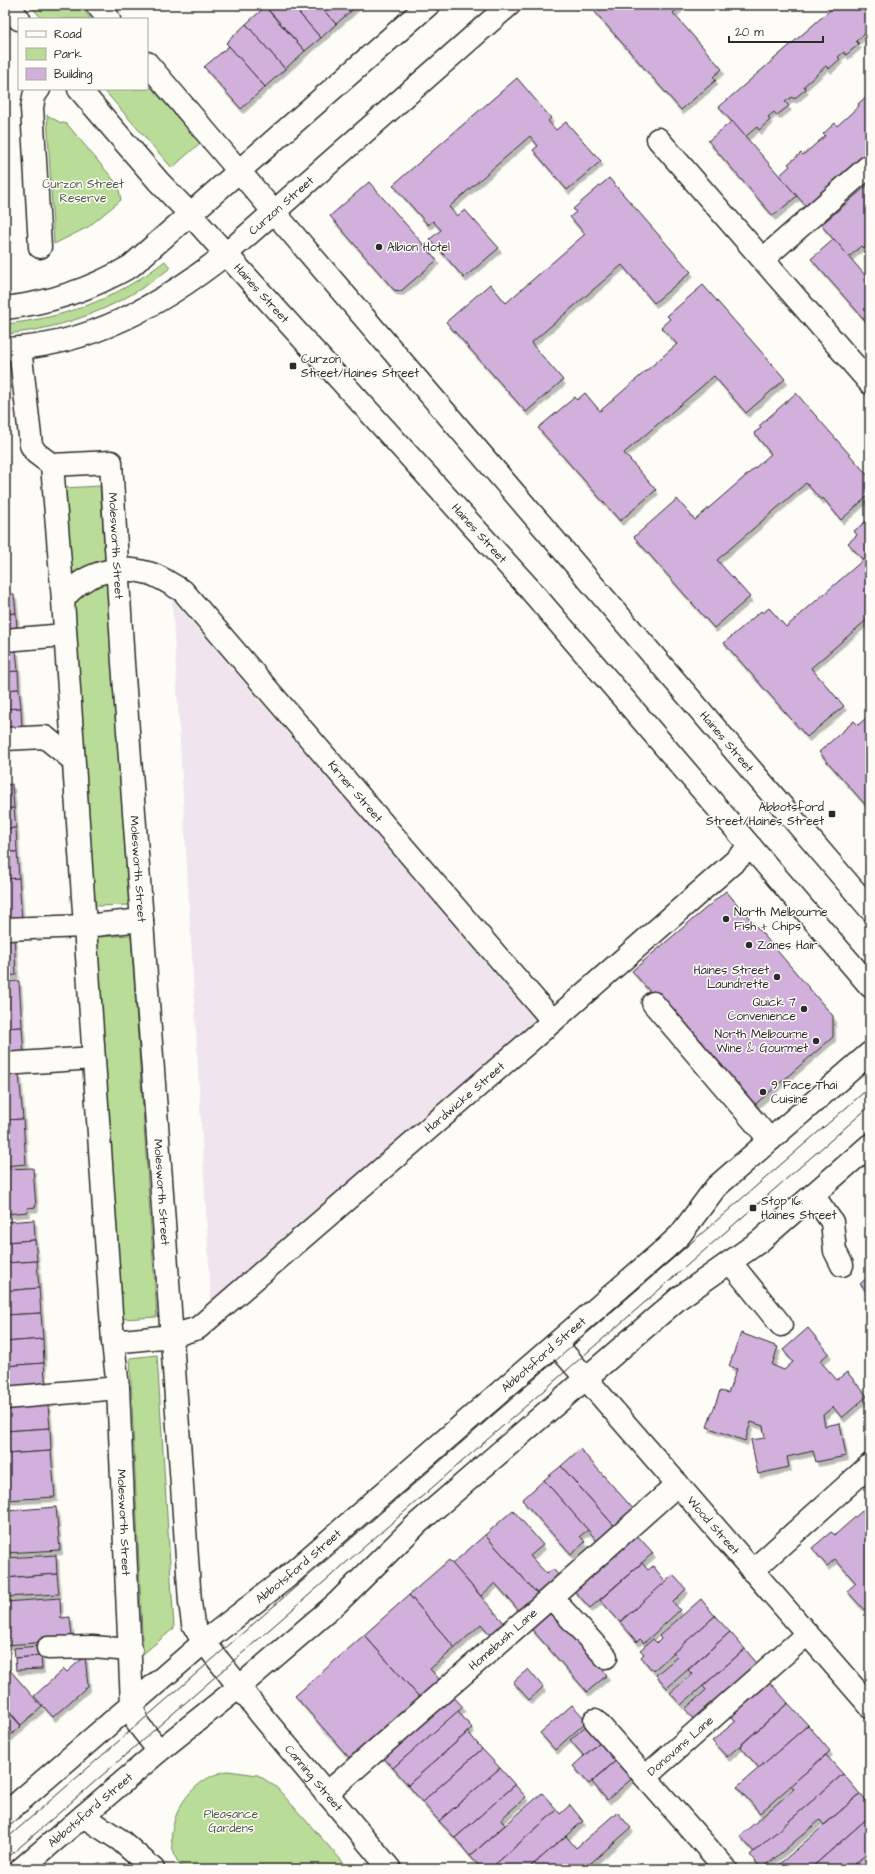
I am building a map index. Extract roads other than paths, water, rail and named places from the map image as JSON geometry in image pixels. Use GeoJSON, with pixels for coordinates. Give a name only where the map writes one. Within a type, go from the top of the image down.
{"type":"FeatureCollection","features":[{"type":"Feature","properties":{"kind":"main road"},"geometry":{"type":"LineString","coordinates":[[7,5],[18,18]]}},
{"type":"Feature","properties":{"kind":"main road"},"geometry":{"type":"LineString","coordinates":[[97,5],[108,18]]}},
{"type":"Feature","properties":{"kind":"main road"},"geometry":{"type":"LineString","coordinates":[[5,308],[46,301],[77,292],[114,276],[131,266],[191,215],[428,5]]}},
{"type":"Feature","properties":{"kind":"main road","name":"Curzon Street"},"geometry":{"type":"LineString","coordinates":[[13,349],[75,337],[122,321],[172,293],[226,254],[509,5]]}},
{"type":"Feature","properties":{"kind":"main road","name":"Haines Street"},"geometry":{"type":"LineString","coordinates":[[148,64],[870,909]]}},
{"type":"Feature","properties":{"kind":"main road"},"geometry":{"type":"LineString","coordinates":[[38,90],[34,96],[32,108],[40,247]]}},
{"type":"Feature","properties":{"kind":"main road","name":"Haines Street"},"geometry":{"type":"LineString","coordinates":[[80,90],[159,182],[191,215],[528,587],[870,986]]}},
{"type":"Feature","properties":{"kind":"main road"},"geometry":{"type":"LineString","coordinates":[[658,139],[870,383]]}},
{"type":"Feature","properties":{"kind":"main road"},"geometry":{"type":"LineString","coordinates":[[763,260],[870,165]]}},
{"type":"Feature","properties":{"kind":"main road"},"geometry":{"type":"LineString","coordinates":[[13,349],[31,445],[36,453],[52,465]]}},
{"type":"Feature","properties":{"kind":"main road","name":"Molesworth Street"},"geometry":{"type":"LineString","coordinates":[[132,1704],[131,1650],[118,1388],[113,1342],[63,600],[52,465],[111,462],[124,671],[190,1602],[193,1624],[204,1642]]}},
{"type":"Feature","properties":{"kind":"main road"},"geometry":{"type":"LineString","coordinates":[[63,600],[74,587],[87,578],[103,571],[118,570]]}},
{"type":"Feature","properties":{"kind":"main road","name":"Kirner Street"},"geometry":{"type":"LineString","coordinates":[[118,570],[148,573],[183,591],[554,1021]]}},
{"type":"Feature","properties":{"kind":"main road"},"geometry":{"type":"LineString","coordinates":[[5,640],[65,635]]}},
{"type":"Feature","properties":{"kind":"main road"},"geometry":{"type":"LineString","coordinates":[[5,739],[45,737],[73,760]]}},
{"type":"Feature","properties":{"kind":"main road","name":"Hardwicke Street"},"geometry":{"type":"LineString","coordinates":[[172,1336],[198,1328],[554,1021],[751,847]]}},
{"type":"Feature","properties":{"kind":"main road"},"geometry":{"type":"LineString","coordinates":[[5,929],[85,926],[142,920]]}},
{"type":"Feature","properties":{"kind":"main road"},"geometry":{"type":"LineString","coordinates":[[653,1003],[770,1140]]}},
{"type":"Feature","properties":{"kind":"main road","name":"Abbotsford Street"},"geometry":{"type":"LineString","coordinates":[[5,1814],[204,1642],[287,1577],[680,1235],[716,1187],[870,1053]]}},
{"type":"Feature","properties":{"kind":"main road"},"geometry":{"type":"LineString","coordinates":[[5,1064],[93,1058]]}},
{"type":"Feature","properties":{"kind":"main road","name":"Abbotsford Street"},"geometry":{"type":"LineString","coordinates":[[21,1869],[159,1751],[239,1687],[337,1603],[418,1523],[585,1378],[679,1298],[760,1241],[870,1145]]}},
{"type":"Feature","properties":{"kind":"main road"},"geometry":{"type":"LineString","coordinates":[[813,1195],[832,1222],[835,1251],[842,1265]]}},
{"type":"Feature","properties":{"kind":"main road"},"geometry":{"type":"LineString","coordinates":[[730,1262],[781,1325]]}},
{"type":"Feature","properties":{"kind":"main road"},"geometry":{"type":"LineString","coordinates":[[113,1342],[172,1336]]}},
{"type":"Feature","properties":{"kind":"main road","name":"Wood Street"},"geometry":{"type":"LineString","coordinates":[[556,1344],[870,1706]]}},
{"type":"Feature","properties":{"kind":"main road"},"geometry":{"type":"LineString","coordinates":[[5,1398],[118,1388]]}},
{"type":"Feature","properties":{"kind":"main road"},"geometry":{"type":"LineString","coordinates":[[752,1571],[870,1465]]}},
{"type":"Feature","properties":{"kind":"main road","name":"Homebush Lane"},"geometry":{"type":"LineString","coordinates":[[326,1794],[678,1484]]}},
{"type":"Feature","properties":{"kind":"main road"},"geometry":{"type":"LineString","coordinates":[[551,1597],[606,1657]]}},
{"type":"Feature","properties":{"kind":"main road","name":"Donovans Lane"},"geometry":{"type":"LineString","coordinates":[[726,1869],[645,1777],[808,1634]]}},
{"type":"Feature","properties":{"kind":"main road"},"geometry":{"type":"LineString","coordinates":[[204,1642],[239,1687]]}},
{"type":"Feature","properties":{"kind":"main road"},"geometry":{"type":"LineString","coordinates":[[48,1648],[92,1647],[131,1650]]}},
{"type":"Feature","properties":{"kind":"main road","name":"Canning Street"},"geometry":{"type":"LineString","coordinates":[[239,1687],[326,1794],[390,1869]]}},
{"type":"Feature","properties":{"kind":"main road"},"geometry":{"type":"LineString","coordinates":[[132,1704],[138,1724],[159,1751]]}},
{"type":"Feature","properties":{"kind":"main road"},"geometry":{"type":"LineString","coordinates":[[595,1720],[645,1777]]}},
{"type":"Feature","properties":{"kind":"main road"},"geometry":{"type":"LineString","coordinates":[[83,1816],[120,1840],[153,1869]]}},
{"type":"Feature","properties":{"kind":"tram line"},"geometry":{"type":"LineString","coordinates":[[5,1840],[870,1087]]}},
{"type":"Feature","properties":{"kind":"tram line"},"geometry":{"type":"LineString","coordinates":[[5,1860],[870,1106]]}},
{"type":"Feature","properties":{"kind":"place","name":"Albion Hotel"},"geometry":{"type":"Point","coordinates":[379,247]}},
{"type":"Feature","properties":{"kind":"place","name":"Curzon Street/Haines Street"},"geometry":{"type":"Point","coordinates":[293,366]}},
{"type":"Feature","properties":{"kind":"place","name":"Abbotsford Street/Haines Street"},"geometry":{"type":"Point","coordinates":[832,814]}},
{"type":"Feature","properties":{"kind":"place","name":"North Melbourne Fish + Chips"},"geometry":{"type":"Point","coordinates":[726,919]}},
{"type":"Feature","properties":{"kind":"place","name":"Zanes Hair"},"geometry":{"type":"Point","coordinates":[749,945]}},
{"type":"Feature","properties":{"kind":"place","name":"Haines Street Laundrette"},"geometry":{"type":"Point","coordinates":[777,977]}},
{"type":"Feature","properties":{"kind":"place","name":"Quick 7 Convenience"},"geometry":{"type":"Point","coordinates":[804,1009]}},
{"type":"Feature","properties":{"kind":"place","name":"North Melbourne Wine & Gourmet"},"geometry":{"type":"Point","coordinates":[816,1041]}},
{"type":"Feature","properties":{"kind":"place","name":"9 Face Thai Cuisine"},"geometry":{"type":"Point","coordinates":[763,1092]}},
{"type":"Feature","properties":{"kind":"place","name":"Stop 16: Haines Street"},"geometry":{"type":"Point","coordinates":[753,1208]}},
{"type":"Feature","properties":{"kind":"park label","name":"Curzon Street Reserve"},"geometry":{"type":"Point","coordinates":[83,191]}},
{"type":"Feature","properties":{"kind":"park label","name":"Pleasance Gardens"},"geometry":{"type":"Point","coordinates":[231,1821]}}]}
